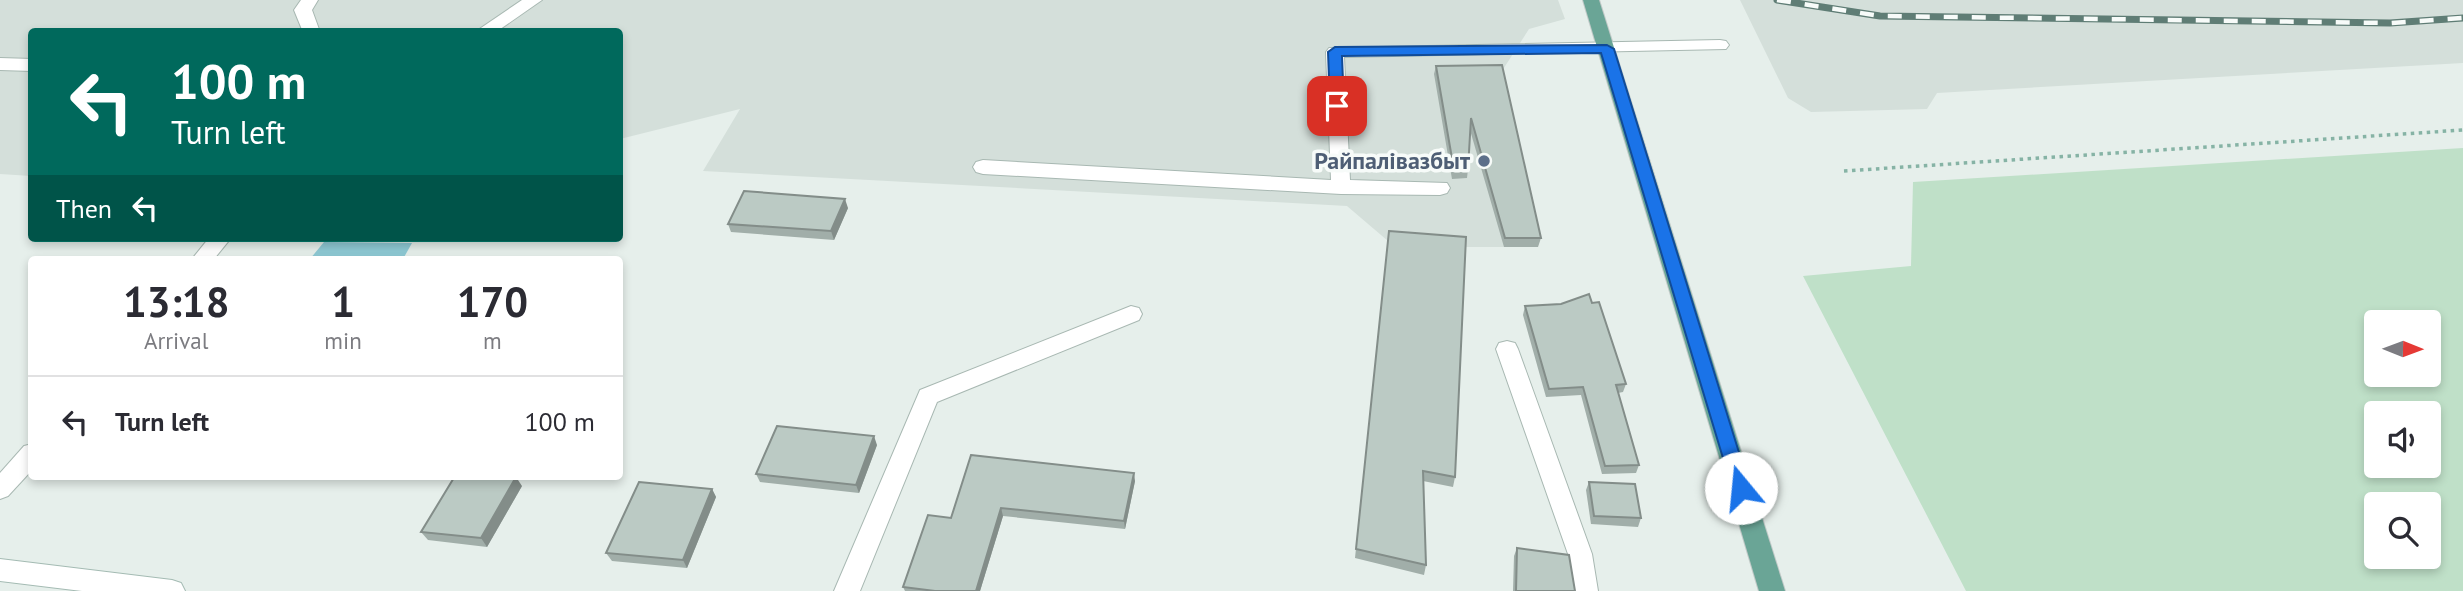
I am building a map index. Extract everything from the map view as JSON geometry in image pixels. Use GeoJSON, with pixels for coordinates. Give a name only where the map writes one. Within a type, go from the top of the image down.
{"type":"FeatureCollection","features":[{"type":"Feature","properties":{"kind":"main road"},"geometry":{"type":"LineString","coordinates":[[310,0],[303,10],[310,28]]}},
{"type":"Feature","properties":{"kind":"main road"},"geometry":{"type":"LineString","coordinates":[[489,28],[534,0]]}},
{"type":"Feature","properties":{"kind":"main road"},"geometry":{"type":"LineString","coordinates":[[1591,0],[1772,591]]}},
{"type":"Feature","properties":{"kind":"main road"},"geometry":{"type":"LineString","coordinates":[[1341,187],[1335,52],[1720,45]]}},
{"type":"Feature","properties":{"kind":"main road"},"geometry":{"type":"LineString","coordinates":[[0,64],[28,65]]}},
{"type":"Feature","properties":{"kind":"main road"},"geometry":{"type":"LineString","coordinates":[[983,167],[1341,187],[1440,188]]}},
{"type":"Feature","properties":{"kind":"main road"},"geometry":{"type":"LineString","coordinates":[[847,591],[928,396],[1131,314]]}},
{"type":"Feature","properties":{"kind":"main road"},"geometry":{"type":"LineString","coordinates":[[1507,349],[1580,554],[1585,591]]}},
{"type":"Feature","properties":{"kind":"main road"},"geometry":{"type":"LineString","coordinates":[[0,489],[28,458]]}},
{"type":"Feature","properties":{"kind":"main road"},"geometry":{"type":"LineString","coordinates":[[0,570],[172,591]]}},
{"type":"Feature","properties":{"kind":"path"},"geometry":{"type":"LineString","coordinates":[[1843,171],[2463,130]]}},
{"type":"Feature","properties":{"kind":"shaded area"},"geometry":{"type":"Polygon","coordinates":[[[0,0],[1558,0],[1565,19],[1529,29],[1500,74],[1538,247],[1464,247],[1388,241],[1347,206],[703,171],[740,109],[623,138],[623,28],[28,28],[28,176],[0,174],[0,0]]]}},
{"type":"Feature","properties":{"kind":"shaded area"},"geometry":{"type":"Polygon","coordinates":[[[1740,0],[2463,0],[2463,63],[1937,93],[1927,109],[1811,112],[1788,98],[1740,0]]]}},
{"type":"Feature","properties":{"kind":"green space"},"geometry":{"type":"Polygon","coordinates":[[[2463,148],[2463,591],[1966,591],[1803,276],[1911,266],[1913,182],[2463,148]]]}},
{"type":"Feature","properties":{"kind":"water"},"geometry":{"type":"Polygon","coordinates":[[[324,242],[412,243],[405,256],[312,256],[324,242]]]}},
{"type":"Feature","properties":{"kind":"building","name":"Райпалівазбыт"},"geometry":{"type":"Polygon","coordinates":[[[1502,65],[1541,238],[1505,238],[1471,118],[1468,169],[1454,170],[1436,66],[1502,65]]]}},
{"type":"Feature","properties":{"kind":"building"},"geometry":{"type":"Polygon","coordinates":[[[744,191],[845,199],[831,231],[728,224],[744,191]]]}},
{"type":"Feature","properties":{"kind":"building"},"geometry":{"type":"Polygon","coordinates":[[[1389,231],[1466,237],[1455,477],[1423,471],[1426,565],[1356,549],[1389,231]]]}},
{"type":"Feature","properties":{"kind":"building"},"geometry":{"type":"Polygon","coordinates":[[[1589,294],[1592,303],[1599,302],[1626,384],[1616,385],[1639,465],[1605,466],[1583,387],[1549,389],[1525,306],[1561,304],[1589,294]]]}},
{"type":"Feature","properties":{"kind":"building"},"geometry":{"type":"Polygon","coordinates":[[[777,426],[874,436],[856,485],[756,474],[777,426]]]}},
{"type":"Feature","properties":{"kind":"building"},"geometry":{"type":"Polygon","coordinates":[[[971,455],[1134,473],[1124,521],[1001,508],[976,591],[935,591],[903,587],[928,515],[951,518],[971,455]]]}},
{"type":"Feature","properties":{"kind":"building"},"geometry":{"type":"Polygon","coordinates":[[[453,480],[514,480],[481,538],[421,532],[453,480]]]}},
{"type":"Feature","properties":{"kind":"building"},"geometry":{"type":"Polygon","coordinates":[[[639,482],[712,489],[683,560],[606,553],[639,482]]]}},
{"type":"Feature","properties":{"kind":"building"},"geometry":{"type":"Polygon","coordinates":[[[1589,482],[1635,484],[1641,518],[1594,516],[1589,482]]]}},
{"type":"Feature","properties":{"kind":"building"},"geometry":{"type":"Polygon","coordinates":[[[1517,548],[1569,555],[1575,591],[1516,591],[1517,548]]]}},
{"type":"Feature","properties":{"kind":"railway"},"geometry":{"type":"LineString","coordinates":[[1777,0],[1880,16],[2390,23],[2463,18]]}},
{"type":"Feature","properties":{"kind":"place","name":"Райпалівазбыт"},"geometry":{"type":"Point","coordinates":[1484,161]}},
{"type":"Feature","properties":{"kind":"route"},"geometry":{"type":"LineString","coordinates":[[1337,106],[1335,52],[1607,49],[1741,488]]}}]}
